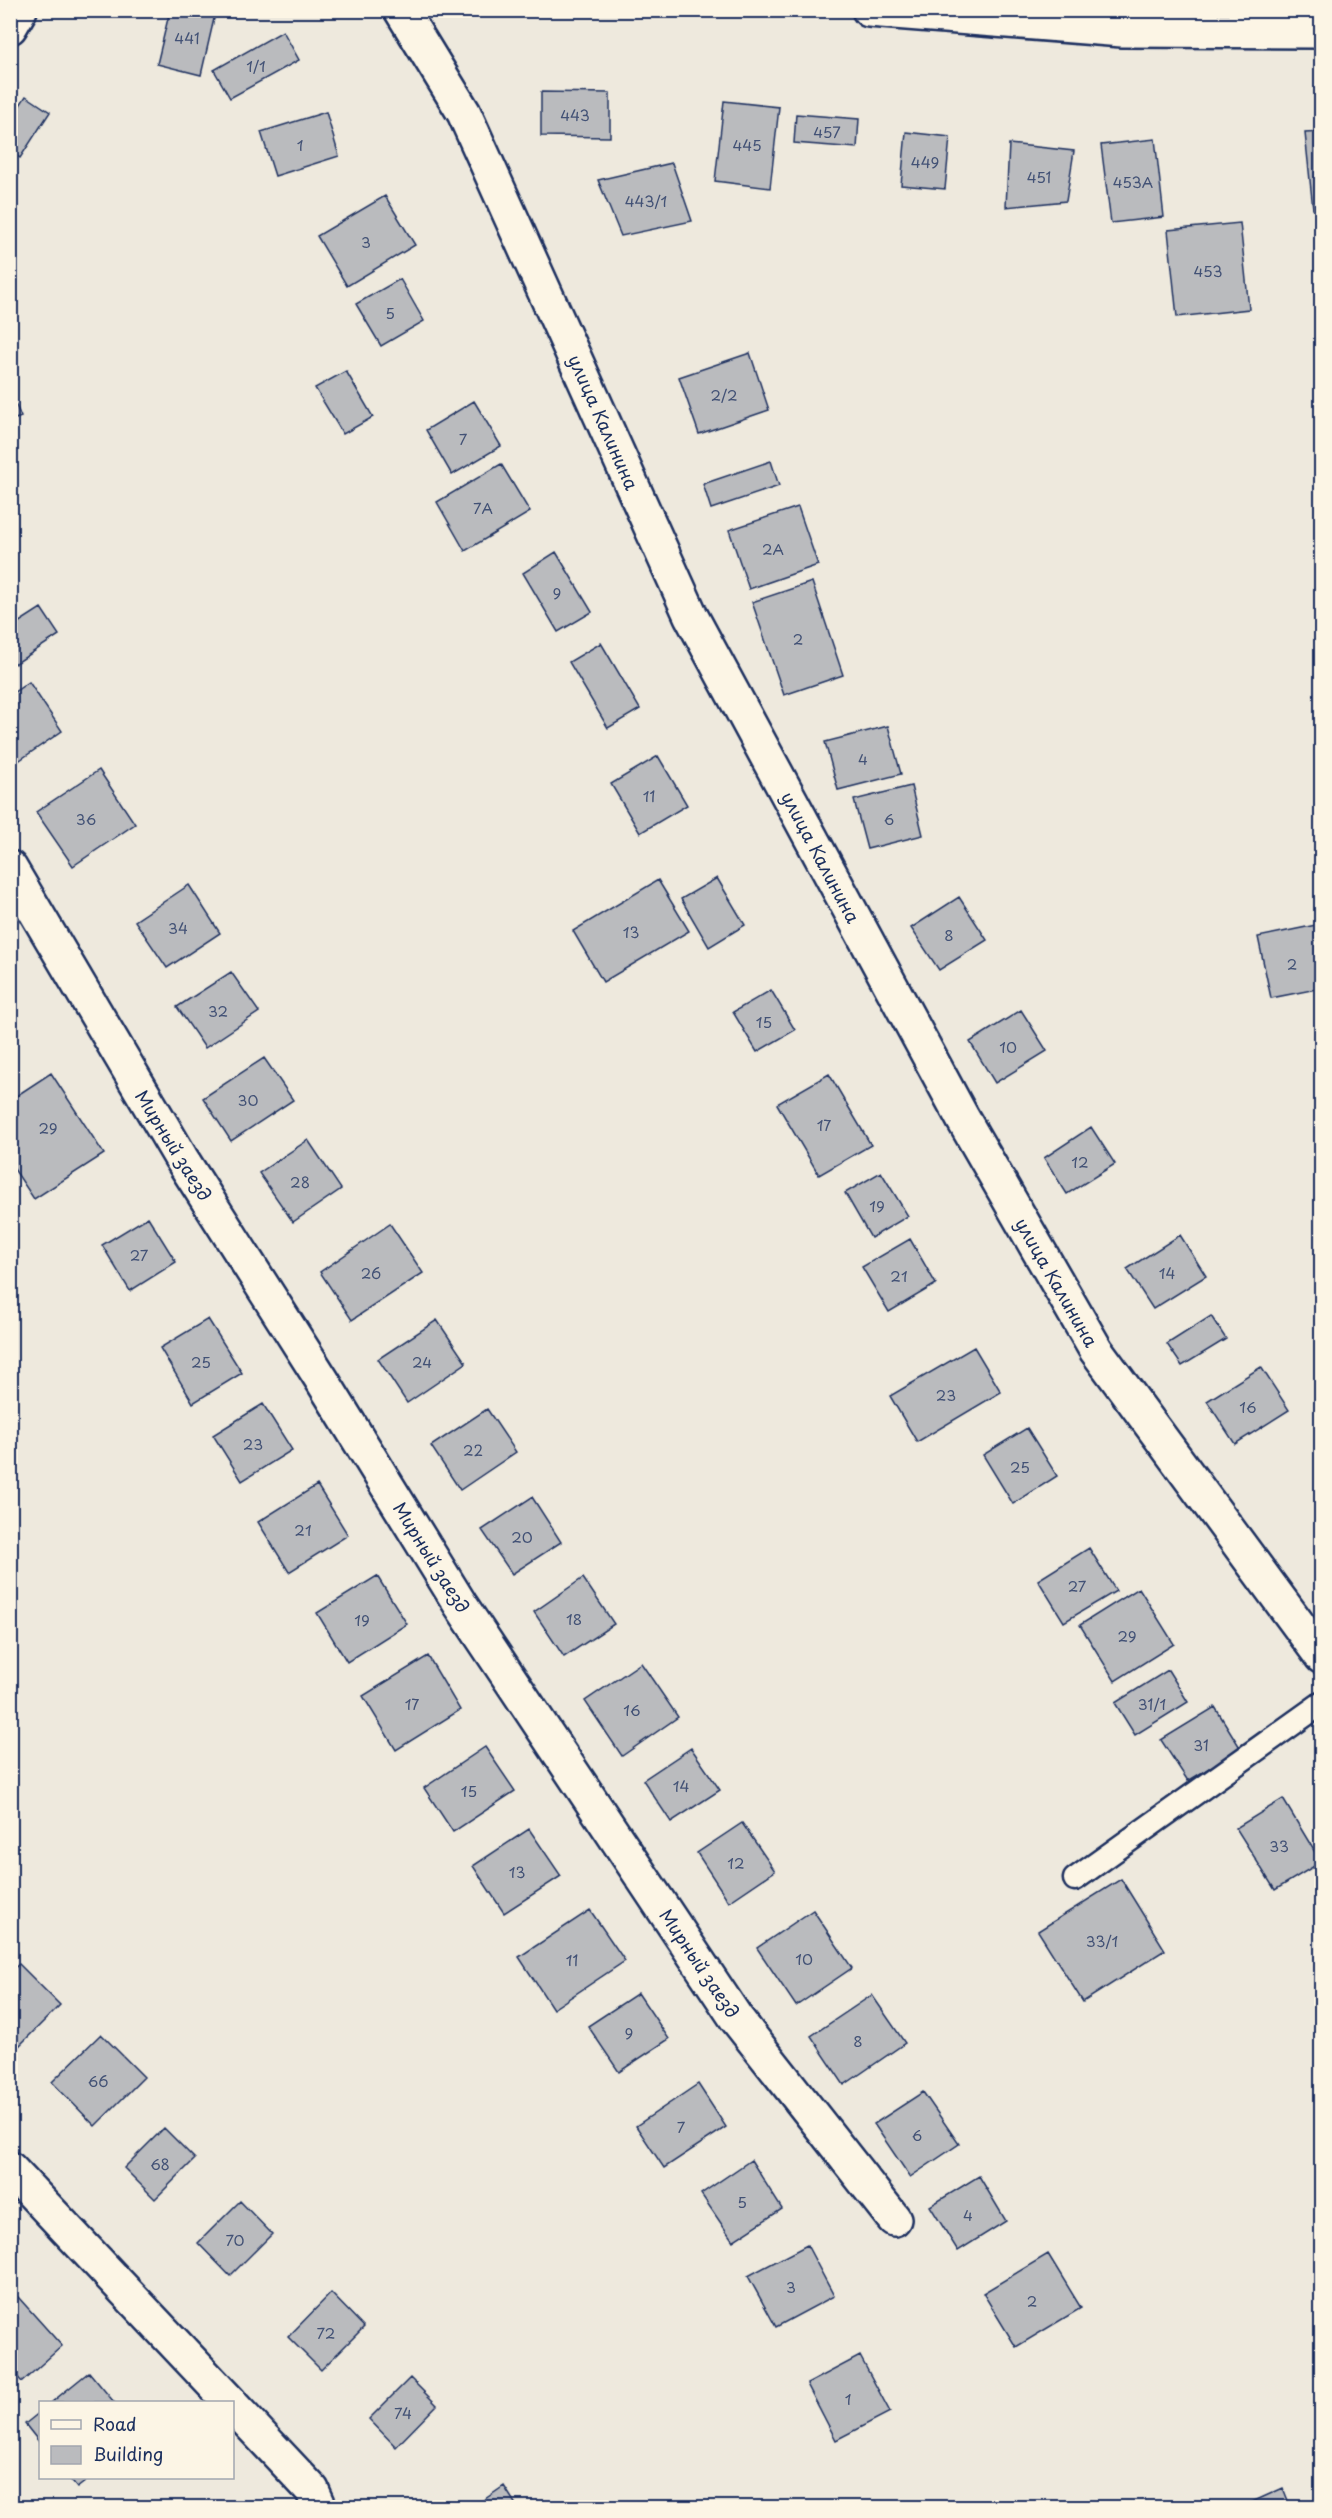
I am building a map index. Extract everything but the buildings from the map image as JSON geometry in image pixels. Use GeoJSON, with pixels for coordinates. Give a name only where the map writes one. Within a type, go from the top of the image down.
{"type":"FeatureCollection","features":[{"type":"Feature","properties":{"kind":"street"},"geometry":{"type":"LineString","coordinates":[[10,27],[20,10]]}},
{"type":"Feature","properties":{"kind":"street","name":"улица Калинина"},"geometry":{"type":"LineString","coordinates":[[401,10],[464,113],[691,616],[963,1119],[1096,1350],[1322,1658]]}},
{"type":"Feature","properties":{"kind":"street"},"geometry":{"type":"LineString","coordinates":[[869,10],[962,14],[1122,30],[1322,31]]}},
{"type":"Feature","properties":{"kind":"street","name":"Мирный заезд"},"geometry":{"type":"LineString","coordinates":[[10,868],[181,1158],[322,1380],[460,1604],[736,2018],[894,2219]]}},
{"type":"Feature","properties":{"kind":"street"},"geometry":{"type":"LineString","coordinates":[[10,2169],[228,2401]]}},
{"type":"Feature","properties":{"kind":"street"},"geometry":{"type":"LineString","coordinates":[[234,2407],[312,2490],[320,2508]]}},
{"type":"Feature","properties":{"kind":"lane"},"geometry":{"type":"LineString","coordinates":[[1076,1879],[1322,1703]]}}]}
